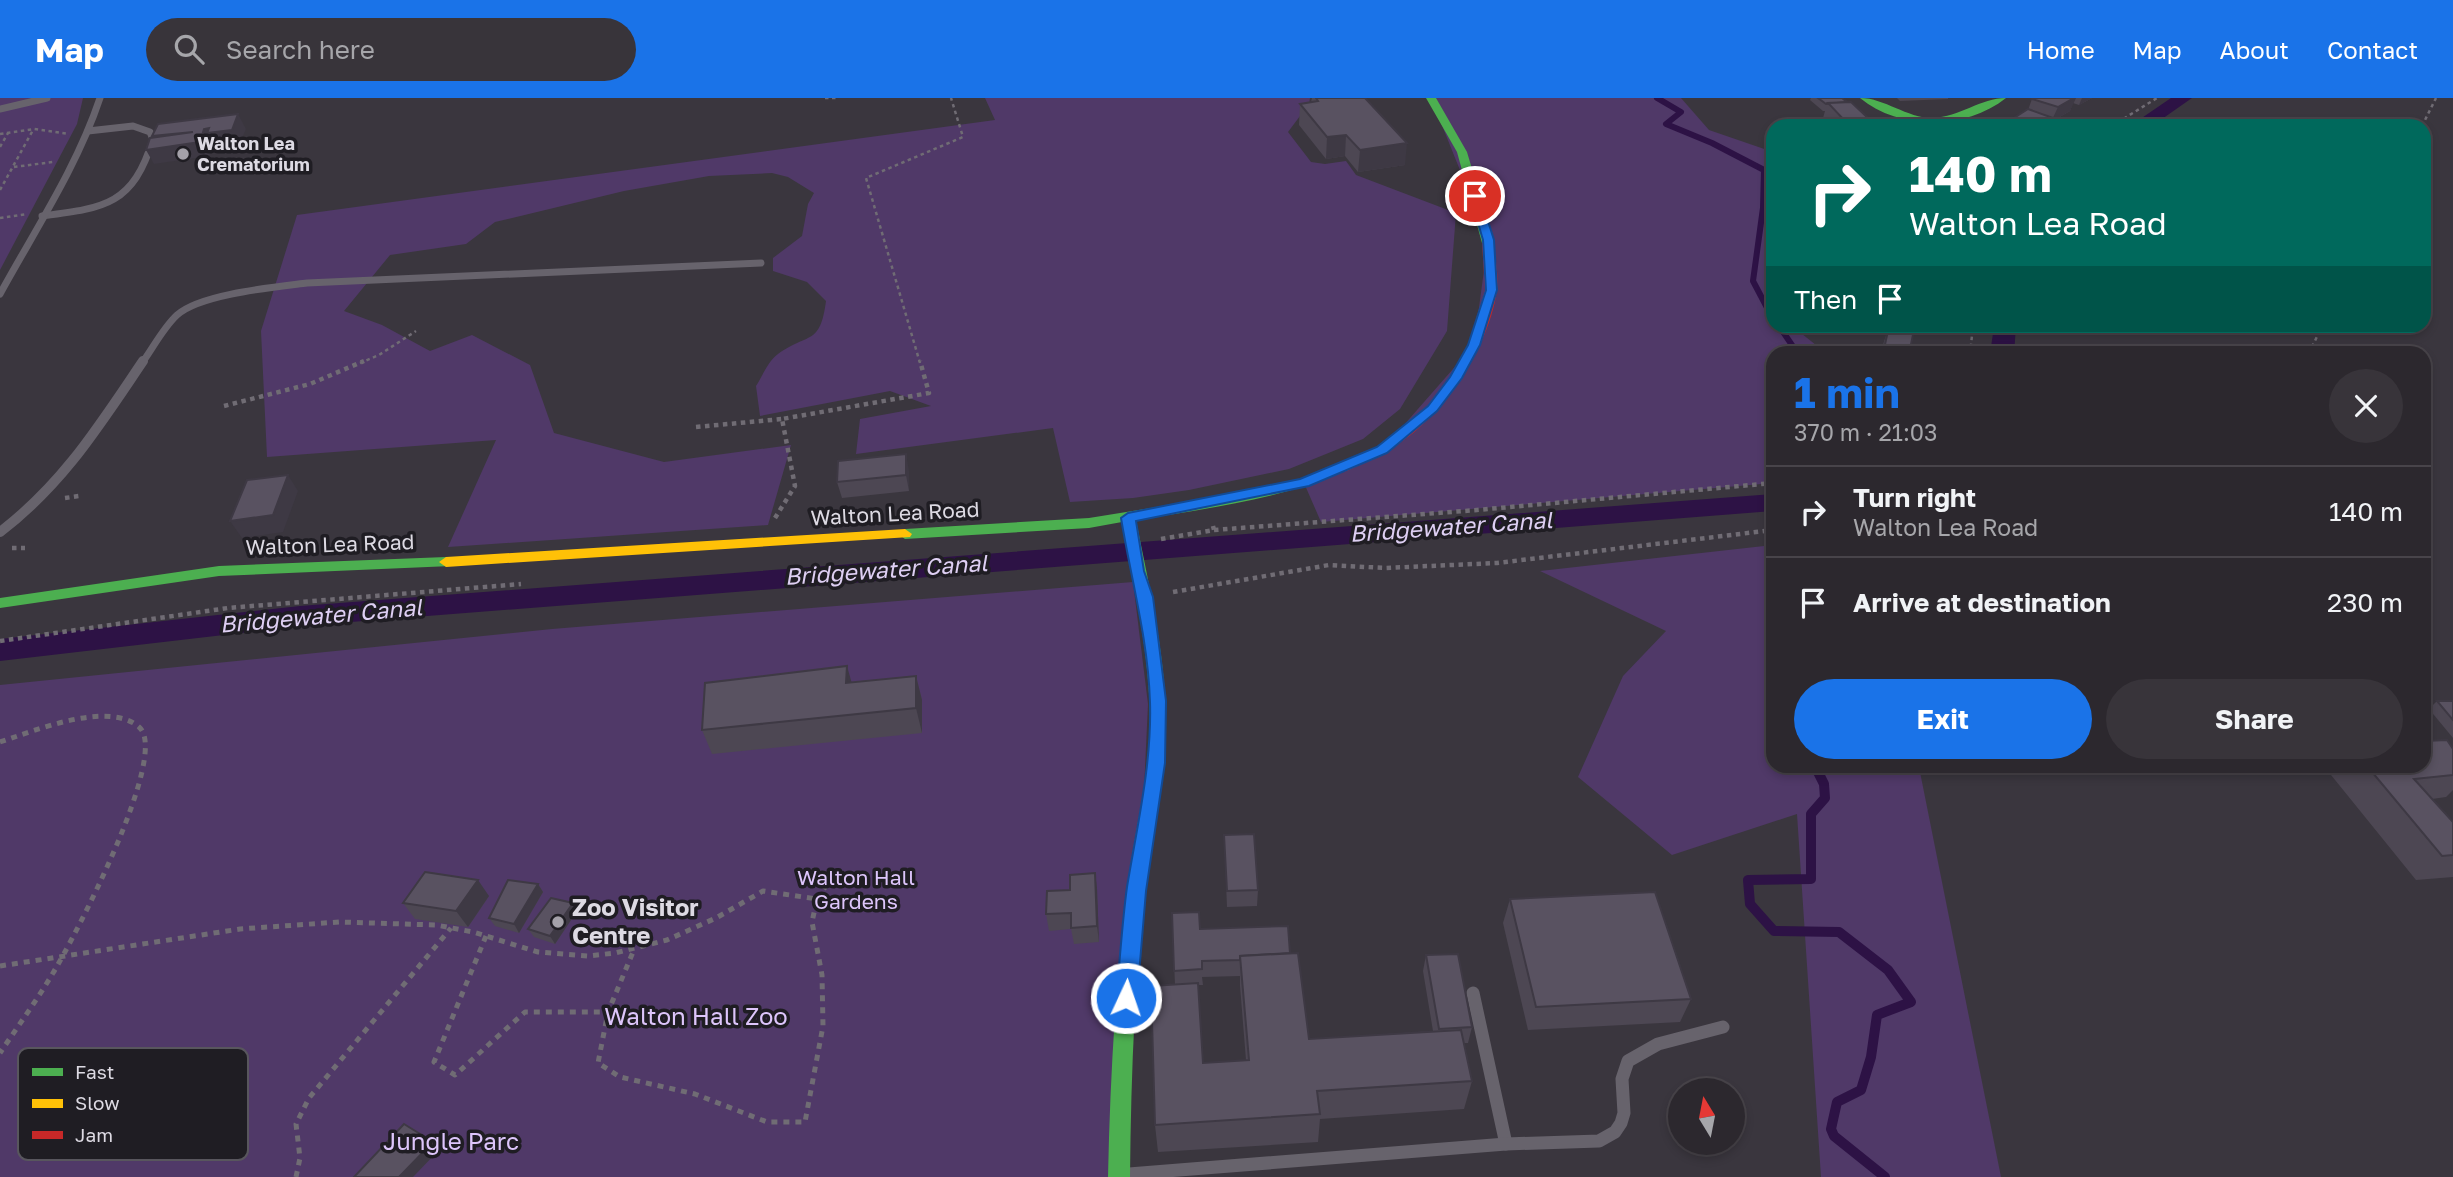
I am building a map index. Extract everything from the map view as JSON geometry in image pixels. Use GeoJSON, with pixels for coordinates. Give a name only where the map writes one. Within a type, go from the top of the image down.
{"type":"FeatureCollection","features":[{"type":"Feature","properties":{"kind":"street","name":"Walton Lea Road"},"geometry":{"type":"LineString","coordinates":[[0,603],[219,571],[372,566],[1035,527],[1128,518],[1304,483],[1382,450],[1432,408],[1456,378],[1474,345],[1492,290],[1489,240],[1462,152],[1431,98]]}},
{"type":"Feature","properties":{"kind":"street"},"geometry":{"type":"LineString","coordinates":[[1865,98],[1889,110],[1918,118],[1959,118],[2001,98]]}},
{"type":"Feature","properties":{"kind":"street"},"geometry":{"type":"LineString","coordinates":[[1119,1176],[1127,973],[1139,868],[1155,773],[1158,701],[1146,597],[1137,571],[1128,518]]}},
{"type":"Feature","properties":{"kind":"lane"},"geometry":{"type":"LineString","coordinates":[[0,109],[47,98]]}},
{"type":"Feature","properties":{"kind":"lane"},"geometry":{"type":"LineString","coordinates":[[0,294],[87,134],[100,98]]}},
{"type":"Feature","properties":{"kind":"lane"},"geometry":{"type":"LineString","coordinates":[[43,216],[107,205],[119,198],[141,173],[153,139],[150,132],[134,126],[87,134]]}},
{"type":"Feature","properties":{"kind":"lane"},"geometry":{"type":"LineString","coordinates":[[0,532],[41,499],[75,460],[178,314],[201,304],[245,292],[307,283],[761,263]]}},
{"type":"Feature","properties":{"kind":"lane"},"geometry":{"type":"LineString","coordinates":[[1473,993],[1506,1144]]}},
{"type":"Feature","properties":{"kind":"lane"},"geometry":{"type":"LineString","coordinates":[[1119,1176],[1506,1144],[1599,1141],[1615,1132],[1621,1123],[1624,1112],[1622,1079],[1628,1061],[1658,1044],[1723,1027]]}},
{"type":"Feature","properties":{"kind":"path"},"geometry":{"type":"LineString","coordinates":[[825,98],[837,98]]}},
{"type":"Feature","properties":{"kind":"path"},"geometry":{"type":"LineString","coordinates":[[696,427],[782,419],[929,393],[866,178],[963,137],[951,98]]}},
{"type":"Feature","properties":{"kind":"path"},"geometry":{"type":"LineString","coordinates":[[2123,119],[2157,98]]}},
{"type":"Feature","properties":{"kind":"path"},"geometry":{"type":"LineString","coordinates":[[2426,119],[2436,98]]}},
{"type":"Feature","properties":{"kind":"path"},"geometry":{"type":"LineString","coordinates":[[0,190],[34,129]]}},
{"type":"Feature","properties":{"kind":"path"},"geometry":{"type":"LineString","coordinates":[[0,134],[34,129],[87,134]]}},
{"type":"Feature","properties":{"kind":"path"},"geometry":{"type":"LineString","coordinates":[[0,147],[9,132]]}},
{"type":"Feature","properties":{"kind":"path"},"geometry":{"type":"LineString","coordinates":[[13,167],[74,159]]}},
{"type":"Feature","properties":{"kind":"path"},"geometry":{"type":"LineString","coordinates":[[224,406],[310,384],[379,355],[416,331]]}},
{"type":"Feature","properties":{"kind":"path"},"geometry":{"type":"LineString","coordinates":[[760,542],[795,486],[782,419]]}},
{"type":"Feature","properties":{"kind":"path"},"geometry":{"type":"LineString","coordinates":[[1214,530],[1766,484]]}},
{"type":"Feature","properties":{"kind":"path"},"geometry":{"type":"LineString","coordinates":[[1176,592],[1329,565],[1385,568],[1496,562],[1766,531]]}},
{"type":"Feature","properties":{"kind":"path"},"geometry":{"type":"LineString","coordinates":[[0,743],[48,726],[87,718],[111,717],[140,727],[145,737],[146,754],[140,784],[115,845],[61,959],[0,1054]]}},
{"type":"Feature","properties":{"kind":"path"},"geometry":{"type":"LineString","coordinates":[[634,951],[608,1012],[597,1063],[620,1077],[695,1094],[767,1122],[805,1122],[823,1026],[822,975],[812,922],[817,899],[834,874]]}},
{"type":"Feature","properties":{"kind":"path"},"geometry":{"type":"LineString","coordinates":[[0,966],[61,959],[263,926],[381,922],[452,928],[562,956],[634,951],[716,921],[763,891],[817,899]]}},
{"type":"Feature","properties":{"kind":"path"},"geometry":{"type":"LineString","coordinates":[[296,1177],[302,1154],[296,1127],[298,1115],[309,1098],[452,928]]}},
{"type":"Feature","properties":{"kind":"path"},"geometry":{"type":"LineString","coordinates":[[486,936],[434,1062],[455,1075],[525,1012],[608,1012]]}},
{"type":"Feature","properties":{"kind":"green space"},"geometry":{"type":"Polygon","coordinates":[[[0,98],[83,98],[77,124],[0,270],[0,98]]]}},
{"type":"Feature","properties":{"kind":"green space"},"geometry":{"type":"Polygon","coordinates":[[[985,98],[1310,98],[1309,104],[1288,132],[1311,162],[1325,164],[1346,161],[1356,175],[1456,213],[1447,331],[1400,409],[1363,439],[1289,469],[1189,490],[1133,498],[1070,502],[1053,428],[856,454],[860,419],[931,406],[890,391],[760,416],[756,386],[765,369],[778,354],[816,332],[826,301],[807,282],[773,271],[773,258],[802,236],[808,204],[814,193],[788,177],[772,173],[709,176],[624,191],[495,222],[466,244],[390,255],[344,311],[382,325],[430,351],[472,335],[530,365],[554,433],[664,462],[791,445],[768,525],[448,547],[496,440],[267,457],[261,331],[297,215],[995,120],[985,98]]]}},
{"type":"Feature","properties":{"kind":"green space"},"geometry":{"type":"Polygon","coordinates":[[[1431,98],[1681,98],[1709,130],[1766,150],[1766,333],[1801,333],[1817,346],[1766,346],[1766,484],[1321,522],[1304,483],[1382,450],[1474,345],[1488,240],[1431,98]]]}},
{"type":"Feature","properties":{"kind":"green space"},"geometry":{"type":"Polygon","coordinates":[[[1766,546],[1766,773],[1920,773],[2001,1177],[1821,1177],[1797,814],[1672,855],[1578,777],[1623,676],[1666,631],[1540,571],[1766,546]]]}},
{"type":"Feature","properties":{"kind":"green space","name":"Walton Hall Gardens"},"geometry":{"type":"Polygon","coordinates":[[[1133,582],[1148,704],[1126,1177],[0,1177],[0,685],[552,629],[1133,582]]]}},
{"type":"Feature","properties":{"kind":"building"},"geometry":{"type":"Polygon","coordinates":[[[1316,98],[1365,98],[1407,143],[1360,150],[1346,135],[1327,137],[1300,104],[1318,101],[1316,98]]]}},
{"type":"Feature","properties":{"kind":"building"},"geometry":{"type":"Polygon","coordinates":[[[1818,98],[1842,98],[1847,102],[1826,104],[1818,98]]]}},
{"type":"Feature","properties":{"kind":"building"},"geometry":{"type":"Polygon","coordinates":[[[2074,98],[2058,107],[2032,99],[2074,98]]]}},
{"type":"Feature","properties":{"kind":"building"},"geometry":{"type":"Polygon","coordinates":[[[1851,102],[1869,119],[1843,119],[1828,103],[1851,102]]]}},
{"type":"Feature","properties":{"kind":"building"},"geometry":{"type":"Polygon","coordinates":[[[2028,109],[2053,118],[2017,119],[2014,118],[2028,109]]]}},
{"type":"Feature","properties":{"kind":"building"},"geometry":{"type":"Polygon","coordinates":[[[238,114],[232,130],[207,133],[209,128],[204,129],[200,142],[146,150],[150,138],[193,132],[152,136],[158,124],[238,114]]]}},
{"type":"Feature","properties":{"kind":"building"},"geometry":{"type":"Polygon","coordinates":[[[1887,333],[1913,333],[1911,346],[1885,346],[1887,333]]]}},
{"type":"Feature","properties":{"kind":"building"},"geometry":{"type":"Polygon","coordinates":[[[906,454],[906,475],[837,482],[838,461],[906,454]]]}},
{"type":"Feature","properties":{"kind":"building"},"geometry":{"type":"Polygon","coordinates":[[[288,475],[273,515],[230,521],[247,480],[288,475]]]}},
{"type":"Feature","properties":{"kind":"building"},"geometry":{"type":"Polygon","coordinates":[[[847,666],[846,683],[916,676],[916,708],[702,730],[705,683],[847,666]]]}},
{"type":"Feature","properties":{"kind":"building"},"geometry":{"type":"Polygon","coordinates":[[[2437,701],[2453,701],[2453,720],[2437,701]]]}},
{"type":"Feature","properties":{"kind":"building"},"geometry":{"type":"Polygon","coordinates":[[[2447,740],[2453,749],[2453,775],[2414,779],[2453,822],[2453,855],[2442,856],[2373,773],[2431,773],[2431,741],[2447,740]]]}},
{"type":"Feature","properties":{"kind":"building"},"geometry":{"type":"Polygon","coordinates":[[[1254,834],[1258,890],[1227,891],[1224,835],[1254,834]]]}},
{"type":"Feature","properties":{"kind":"building"},"geometry":{"type":"Polygon","coordinates":[[[425,872],[478,880],[456,911],[403,903],[425,872]]]}},
{"type":"Feature","properties":{"kind":"building"},"geometry":{"type":"Polygon","coordinates":[[[1095,873],[1097,926],[1071,928],[1071,913],[1046,914],[1047,891],[1070,890],[1070,875],[1095,873]]]}},
{"type":"Feature","properties":{"kind":"building"},"geometry":{"type":"Polygon","coordinates":[[[508,880],[538,884],[514,924],[489,918],[508,880]]]}},
{"type":"Feature","properties":{"kind":"building"},"geometry":{"type":"Polygon","coordinates":[[[1655,892],[1691,999],[1536,1007],[1510,899],[1655,892]]]}},
{"type":"Feature","properties":{"kind":"building"},"geometry":{"type":"Polygon","coordinates":[[[551,898],[573,903],[550,936],[528,929],[551,898]]]}},
{"type":"Feature","properties":{"kind":"building"},"geometry":{"type":"Polygon","coordinates":[[[1199,912],[1200,929],[1288,926],[1290,953],[1240,956],[1240,960],[1202,961],[1202,969],[1174,971],[1172,913],[1199,912]]]}},
{"type":"Feature","properties":{"kind":"building"},"geometry":{"type":"Polygon","coordinates":[[[1298,953],[1309,1039],[1461,1030],[1472,1081],[1317,1091],[1320,1114],[1155,1125],[1151,986],[1198,983],[1203,1063],[1249,1060],[1240,956],[1298,953]]]}},
{"type":"Feature","properties":{"kind":"building"},"geometry":{"type":"Polygon","coordinates":[[[1458,954],[1472,1027],[1439,1029],[1426,955],[1458,954]]]}},
{"type":"Feature","properties":{"kind":"building"},"geometry":{"type":"Polygon","coordinates":[[[404,1124],[433,1142],[399,1177],[354,1177],[404,1124]]]}},
{"type":"Feature","properties":{"kind":"waterway"},"geometry":{"type":"LineString","coordinates":[[1657,98],[1681,112],[1666,124],[1712,143],[1764,170],[1763,208],[1753,281],[1766,306]]}},
{"type":"Feature","properties":{"kind":"waterway","name":"Bridgewater Canal"},"geometry":{"type":"LineString","coordinates":[[2150,119],[2183,98]]}},
{"type":"Feature","properties":{"kind":"waterway"},"geometry":{"type":"LineString","coordinates":[[1784,333],[1793,346]]}},
{"type":"Feature","properties":{"kind":"waterway","name":"Bridgewater Canal"},"geometry":{"type":"LineString","coordinates":[[2003,346],[2004,333]]}},
{"type":"Feature","properties":{"kind":"waterway","name":"Bridgewater Canal"},"geometry":{"type":"LineString","coordinates":[[0,650],[300,616],[1766,503]]}},
{"type":"Feature","properties":{"kind":"waterway"},"geometry":{"type":"LineString","coordinates":[[1818,773],[1824,784],[1825,798],[1811,814],[1811,879],[1748,880],[1750,904],[1774,931],[1839,932],[1888,970],[1911,1002],[1877,1015],[1871,1057],[1861,1090],[1837,1102],[1831,1129],[1834,1136],[1885,1177]]}},
{"type":"Feature","properties":{"kind":"traffic: fast"},"geometry":{"type":"LineString","coordinates":[[1431,98],[1462,152],[1488,243]]}},
{"type":"Feature","properties":{"kind":"traffic: fast"},"geometry":{"type":"LineString","coordinates":[[1865,98],[1901,115],[1917,119]]}},
{"type":"Feature","properties":{"kind":"traffic: fast"},"geometry":{"type":"LineString","coordinates":[[1949,119],[2001,98]]}},
{"type":"Feature","properties":{"kind":"traffic: fast"},"geometry":{"type":"LineString","coordinates":[[905,534],[1089,523],[1207,504],[1304,483],[1335,470]]}},
{"type":"Feature","properties":{"kind":"traffic: fast"},"geometry":{"type":"LineString","coordinates":[[1119,1177],[1128,962],[1156,765],[1158,722],[1156,671],[1128,518]]}},
{"type":"Feature","properties":{"kind":"traffic: fast"},"geometry":{"type":"LineString","coordinates":[[0,603],[219,571],[446,562]]}},
{"type":"Feature","properties":{"kind":"traffic: slow"},"geometry":{"type":"LineString","coordinates":[[446,562],[905,534]]}},
{"type":"Feature","properties":{"kind":"traffic: jam"},"geometry":{"type":"LineString","coordinates":[[1335,470],[1382,450],[1432,409],[1456,378],[1474,345],[1491,290],[1488,243]]}},
{"type":"Feature","properties":{"kind":"place","name":"Walton Lea Crematorium"},"geometry":{"type":"Point","coordinates":[183,154]}},
{"type":"Feature","properties":{"kind":"place","name":"Zoo Visitor Centre"},"geometry":{"type":"Point","coordinates":[558,922]}},
{"type":"Feature","properties":{"kind":"route"},"geometry":{"type":"LineString","coordinates":[[1126,998],[1136,891],[1156,763],[1158,701],[1146,597],[1137,571],[1128,518],[1304,483],[1382,450],[1432,408],[1456,378],[1474,345],[1492,290],[1489,240],[1475,196]]}},
{"type":"Feature","properties":{"kind":"park label","name":"Walton Hall Zoo"},"geometry":{"type":"Point","coordinates":[696,1017]}},
{"type":"Feature","properties":{"kind":"park label","name":"Jungle Parc"},"geometry":{"type":"Point","coordinates":[451,1142]}}]}
